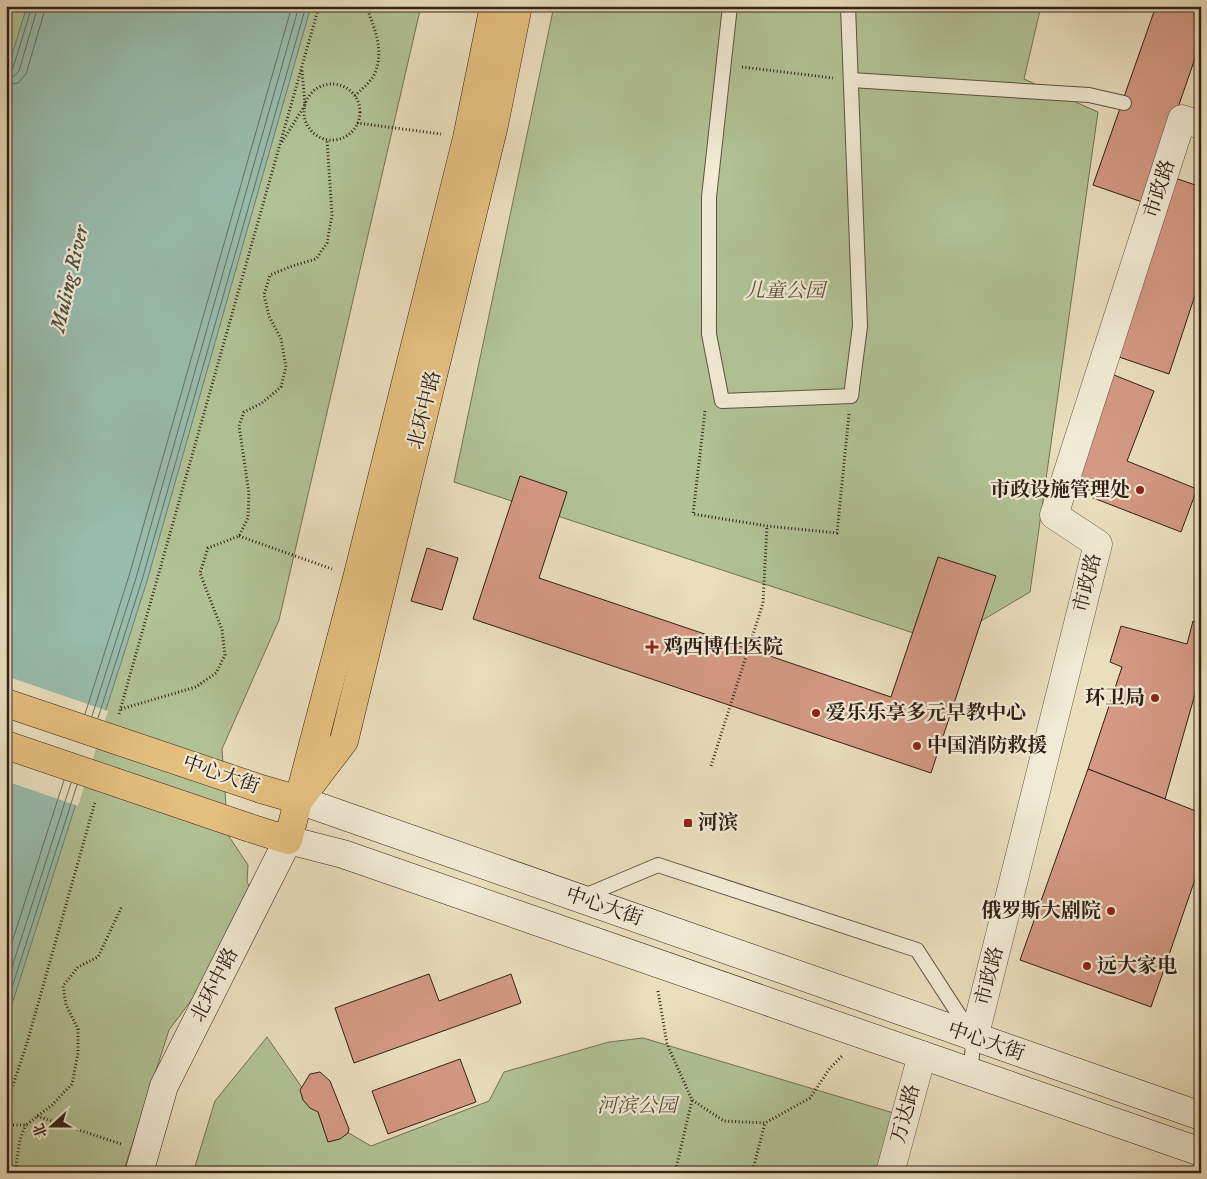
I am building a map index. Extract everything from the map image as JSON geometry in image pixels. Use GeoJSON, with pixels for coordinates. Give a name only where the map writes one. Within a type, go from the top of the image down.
{"type":"FeatureCollection","features":[{"type":"Feature","properties":{"kind":"highway","name":"北环中路"},"geometry":{"type":"LineString","coordinates":[[288,840],[358,578],[468,138],[494,6]]}},
{"type":"Feature","properties":{"kind":"highway","name":"北环中路"},"geometry":{"type":"LineString","coordinates":[[300,800],[344,741],[494,125],[518,6]]}},
{"type":"Feature","properties":{"kind":"highway","name":"中心大街"},"geometry":{"type":"LineString","coordinates":[[6,702],[261,789],[300,800]]}},
{"type":"Feature","properties":{"kind":"highway","name":"中心大街"},"geometry":{"type":"LineString","coordinates":[[6,745],[288,840]]}},
{"type":"Feature","properties":{"kind":"main road","name":"市政路"},"geometry":{"type":"LineString","coordinates":[[974,1038],[1098,544],[1054,515],[1186,119]]}},
{"type":"Feature","properties":{"kind":"main road","name":"中心大街"},"geometry":{"type":"LineString","coordinates":[[300,800],[974,1038],[1201,1116]]}},
{"type":"Feature","properties":{"kind":"main road","name":"中心大街"},"geometry":{"type":"LineString","coordinates":[[288,840],[343,854],[1201,1152]]}},
{"type":"Feature","properties":{"kind":"main road","name":"北环中路"},"geometry":{"type":"LineString","coordinates":[[142,1162],[164,1086],[288,840]]}},
{"type":"Feature","properties":{"kind":"main road","name":"万达路"},"geometry":{"type":"LineString","coordinates":[[890,1173],[922,1055]]}},
{"type":"Feature","properties":{"kind":"lane"},"geometry":{"type":"LineString","coordinates":[[730,6],[709,197],[709,334],[722,401],[851,396],[860,326],[848,6]]}},
{"type":"Feature","properties":{"kind":"lane"},"geometry":{"type":"LineString","coordinates":[[851,80],[1088,95],[1124,103]]}},
{"type":"Feature","properties":{"kind":"lane"},"geometry":{"type":"LineString","coordinates":[[579,899],[658,865],[917,950],[974,1038],[970,1072]]}},
{"type":"Feature","properties":{"kind":"path"},"geometry":{"type":"LineString","coordinates":[[118,718],[318,6]]}},
{"type":"Feature","properties":{"kind":"path"},"geometry":{"type":"LineString","coordinates":[[355,96],[374,77],[379,53],[377,36],[366,6]]}},
{"type":"Feature","properties":{"kind":"path"},"geometry":{"type":"LineString","coordinates":[[723,65],[851,80]]}},
{"type":"Feature","properties":{"kind":"path"},"geometry":{"type":"LineString","coordinates":[[279,147],[305,105],[308,97],[321,85],[340,84],[348,89],[355,96],[359,104],[360,113],[353,130],[345,136],[327,139],[318,136],[306,123],[304,114],[305,105],[302,66]]}},
{"type":"Feature","properties":{"kind":"path"},"geometry":{"type":"LineString","coordinates":[[357,123],[468,138]]}},
{"type":"Feature","properties":{"kind":"path"},"geometry":{"type":"LineString","coordinates":[[239,536],[248,518],[249,493],[239,426],[244,412],[262,403],[280,387],[286,366],[280,339],[269,316],[264,295],[270,275],[316,259],[327,243],[332,215],[327,139]]}},
{"type":"Feature","properties":{"kind":"path"},"geometry":{"type":"LineString","coordinates":[[722,399],[705,411],[693,514],[767,526],[838,533],[851,396]]}},
{"type":"Feature","properties":{"kind":"path"},"geometry":{"type":"LineString","coordinates":[[711,766],[763,603],[767,526]]}},
{"type":"Feature","properties":{"kind":"path"},"geometry":{"type":"LineString","coordinates":[[121,709],[196,687],[216,673],[225,655],[222,630],[200,573],[208,548],[239,536],[358,578]]}},
{"type":"Feature","properties":{"kind":"path"},"geometry":{"type":"LineString","coordinates":[[6,1106],[27,1043],[97,795]]}},
{"type":"Feature","properties":{"kind":"path"},"geometry":{"type":"LineString","coordinates":[[15,1173],[20,1139],[26,1125],[52,1105],[72,1084],[78,1053],[78,1029],[66,1005],[63,986],[78,966],[98,957],[122,906]]}},
{"type":"Feature","properties":{"kind":"path"},"geometry":{"type":"LineString","coordinates":[[652,962],[667,1044],[692,1100],[724,1121],[765,1124],[810,1098],[830,1068],[863,1034]]}},
{"type":"Feature","properties":{"kind":"path"},"geometry":{"type":"LineString","coordinates":[[675,1173],[692,1100]]}},
{"type":"Feature","properties":{"kind":"path"},"geometry":{"type":"LineString","coordinates":[[37,1116],[142,1162]]}},
{"type":"Feature","properties":{"kind":"path"},"geometry":{"type":"LineString","coordinates":[[6,1124],[26,1125]]}},
{"type":"Feature","properties":{"kind":"path"},"geometry":{"type":"LineString","coordinates":[[752,1173],[765,1124]]}},
{"type":"Feature","properties":{"kind":"green space"},"geometry":{"type":"Polygon","coordinates":[[[6,6],[421,6],[279,620],[222,749],[228,835],[248,865],[247,882],[258,901],[247,926],[169,1030],[123,1173],[6,1173],[6,6]]]}},
{"type":"Feature","properties":{"kind":"green space","name":"儿童公园"},"geometry":{"type":"Polygon","coordinates":[[[554,6],[1041,6],[1024,79],[1098,112],[1030,592],[944,643],[454,482],[554,6]]]}},
{"type":"Feature","properties":{"kind":"green space","name":"河滨公园"},"geometry":{"type":"Polygon","coordinates":[[[267,1037],[323,1118],[371,1146],[489,1101],[504,1072],[609,1042],[643,1038],[897,1114],[881,1173],[193,1173],[215,1101],[267,1037]]]}},
{"type":"Feature","properties":{"kind":"water","name":"Muling River"},"geometry":{"type":"Polygon","coordinates":[[[27,6],[311,6],[147,581],[6,1023],[6,74],[27,6]]]}},
{"type":"Feature","properties":{"kind":"pier"},"geometry":{"type":"Polygon","coordinates":[[[6,676],[108,711],[78,806],[6,781],[6,676]]]}},
{"type":"Feature","properties":{"kind":"building"},"geometry":{"type":"Polygon","coordinates":[[[1156,6],[1201,6],[1201,41],[1145,203],[1093,185],[1156,6]]]}},
{"type":"Feature","properties":{"kind":"building"},"geometry":{"type":"Polygon","coordinates":[[[1175,178],[1201,187],[1201,277],[1169,374],[1116,356],[1175,178]]]}},
{"type":"Feature","properties":{"kind":"building"},"geometry":{"type":"Polygon","coordinates":[[[1109,373],[1154,391],[1127,461],[1197,489],[1181,532],[1065,487],[1109,373]]]}},
{"type":"Feature","properties":{"kind":"building"},"geometry":{"type":"Polygon","coordinates":[[[520,476],[567,492],[539,578],[891,697],[938,557],[996,576],[931,773],[473,619],[520,476]]]}},
{"type":"Feature","properties":{"kind":"building"},"geometry":{"type":"Polygon","coordinates":[[[427,548],[458,558],[442,610],[411,601],[427,548]]]}},
{"type":"Feature","properties":{"kind":"building"},"geometry":{"type":"Polygon","coordinates":[[[1193,621],[1201,624],[1201,673],[1165,799],[1088,769],[1122,667],[1110,662],[1121,626],[1187,644],[1193,621]]]}},
{"type":"Feature","properties":{"kind":"building","name":"俄罗斯大剧院"},"geometry":{"type":"Polygon","coordinates":[[[1088,769],[1201,813],[1201,862],[1151,1007],[1020,960],[1088,769]]]}},
{"type":"Feature","properties":{"kind":"building"},"geometry":{"type":"Polygon","coordinates":[[[429,974],[439,1001],[511,974],[521,1003],[354,1063],[335,1008],[429,974]]]}},
{"type":"Feature","properties":{"kind":"building"},"geometry":{"type":"Polygon","coordinates":[[[460,1059],[476,1102],[388,1134],[372,1091],[460,1059]]]}},
{"type":"Feature","properties":{"kind":"building"},"geometry":{"type":"Polygon","coordinates":[[[320,1072],[330,1081],[349,1129],[348,1133],[340,1139],[328,1142],[318,1112],[310,1108],[303,1100],[300,1090],[310,1074],[320,1072]]]}},
{"type":"Feature","properties":{"kind":"place","name":"市政设施管理处"},"geometry":{"type":"Point","coordinates":[1140,490]}},
{"type":"Feature","properties":{"kind":"place","name":"鸡西博仕医院"},"geometry":{"type":"Point","coordinates":[652,647]}},
{"type":"Feature","properties":{"kind":"place","name":"环卫局"},"geometry":{"type":"Point","coordinates":[1155,698]}},
{"type":"Feature","properties":{"kind":"place","name":"爱乐乐享多元早教中心"},"geometry":{"type":"Point","coordinates":[816,713]}},
{"type":"Feature","properties":{"kind":"place","name":"中国消防救援"},"geometry":{"type":"Point","coordinates":[917,746]}},
{"type":"Feature","properties":{"kind":"place","name":"河滨"},"geometry":{"type":"Point","coordinates":[688,823]}},
{"type":"Feature","properties":{"kind":"place","name":"俄罗斯大剧院"},"geometry":{"type":"Point","coordinates":[1111,911]}},
{"type":"Feature","properties":{"kind":"place","name":"远大家电"},"geometry":{"type":"Point","coordinates":[1087,966]}}]}
